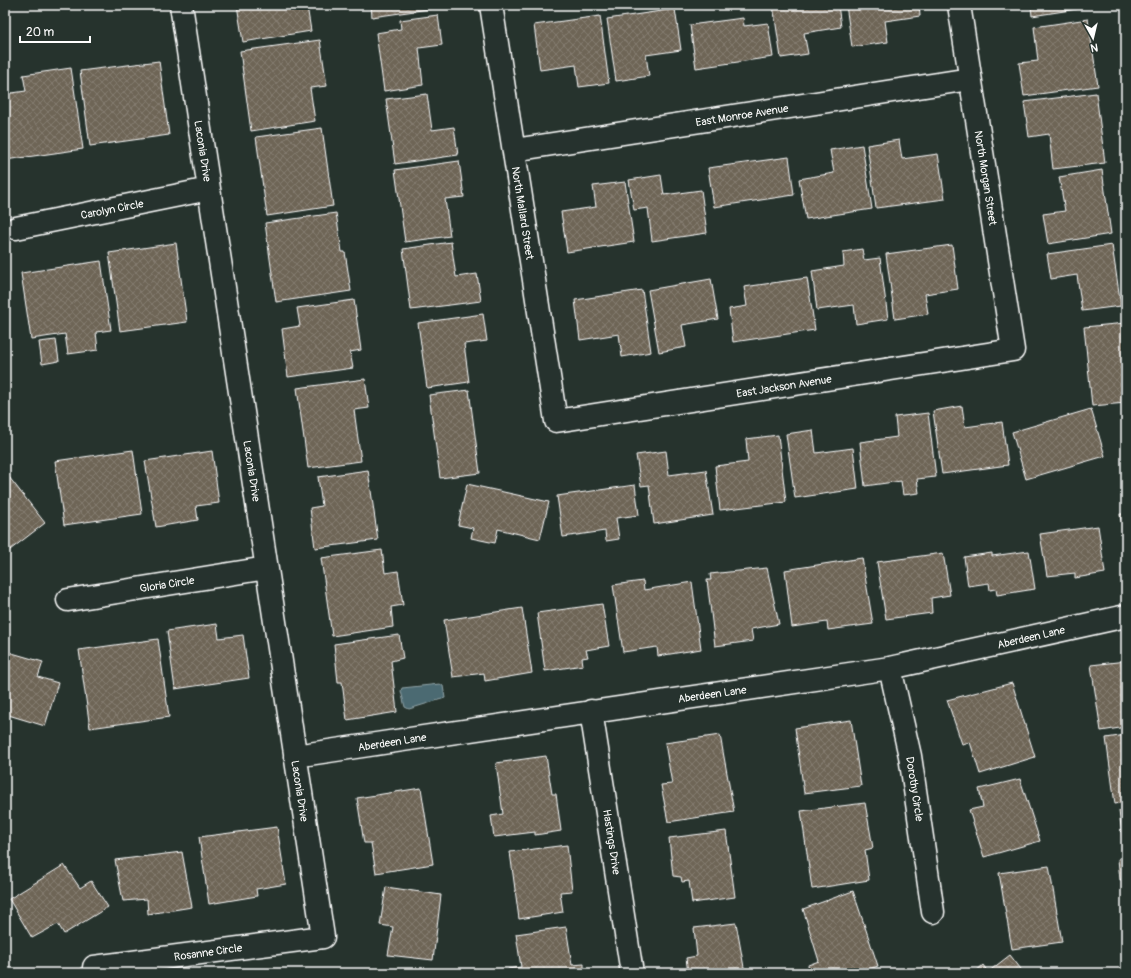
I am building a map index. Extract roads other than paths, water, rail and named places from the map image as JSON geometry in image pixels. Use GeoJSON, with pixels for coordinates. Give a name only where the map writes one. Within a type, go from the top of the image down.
{"type":"FeatureCollection","features":[{"type":"Feature","properties":{"kind":"street","name":"Laconia Drive"},"geometry":{"type":"LineString","coordinates":[[181,5],[323,937]]}},
{"type":"Feature","properties":{"kind":"street","name":"North Mallard Street"},"geometry":{"type":"LineString","coordinates":[[491,5],[556,421]]}},
{"type":"Feature","properties":{"kind":"street","name":"North Morgan Street"},"geometry":{"type":"LineString","coordinates":[[959,5],[1012,350]]}},
{"type":"Feature","properties":{"kind":"street","name":"East Monroe Avenue"},"geometry":{"type":"LineString","coordinates":[[514,150],[970,79]]}},
{"type":"Feature","properties":{"kind":"street","name":"Carolyn Circle"},"geometry":{"type":"LineString","coordinates":[[16,228],[209,189]]}},
{"type":"Feature","properties":{"kind":"street","name":"East Jackson Avenue"},"geometry":{"type":"LineString","coordinates":[[556,421],[1012,350]]}},
{"type":"Feature","properties":{"kind":"street","name":"Gloria Circle"},"geometry":{"type":"LineString","coordinates":[[68,600],[266,568]]}},
{"type":"Feature","properties":{"kind":"street","name":"Aberdeen Lane"},"geometry":{"type":"LineString","coordinates":[[295,756],[591,711],[890,668],[1126,616]]}},
{"type":"Feature","properties":{"kind":"street","name":"Dorothy Circle"},"geometry":{"type":"LineString","coordinates":[[890,668],[910,756],[933,912]]}},
{"type":"Feature","properties":{"kind":"street","name":"Hastings Drive"},"geometry":{"type":"LineString","coordinates":[[591,711],[632,973]]}},
{"type":"Feature","properties":{"kind":"street","name":"Rosanne Circle"},"geometry":{"type":"LineString","coordinates":[[94,967],[323,937]]}},
{"type":"Feature","properties":{"kind":"water"},"geometry":{"type":"Polygon","coordinates":[[[440,684],[443,686],[445,698],[409,709],[405,707],[401,691],[402,688],[440,684]]]}}]}
